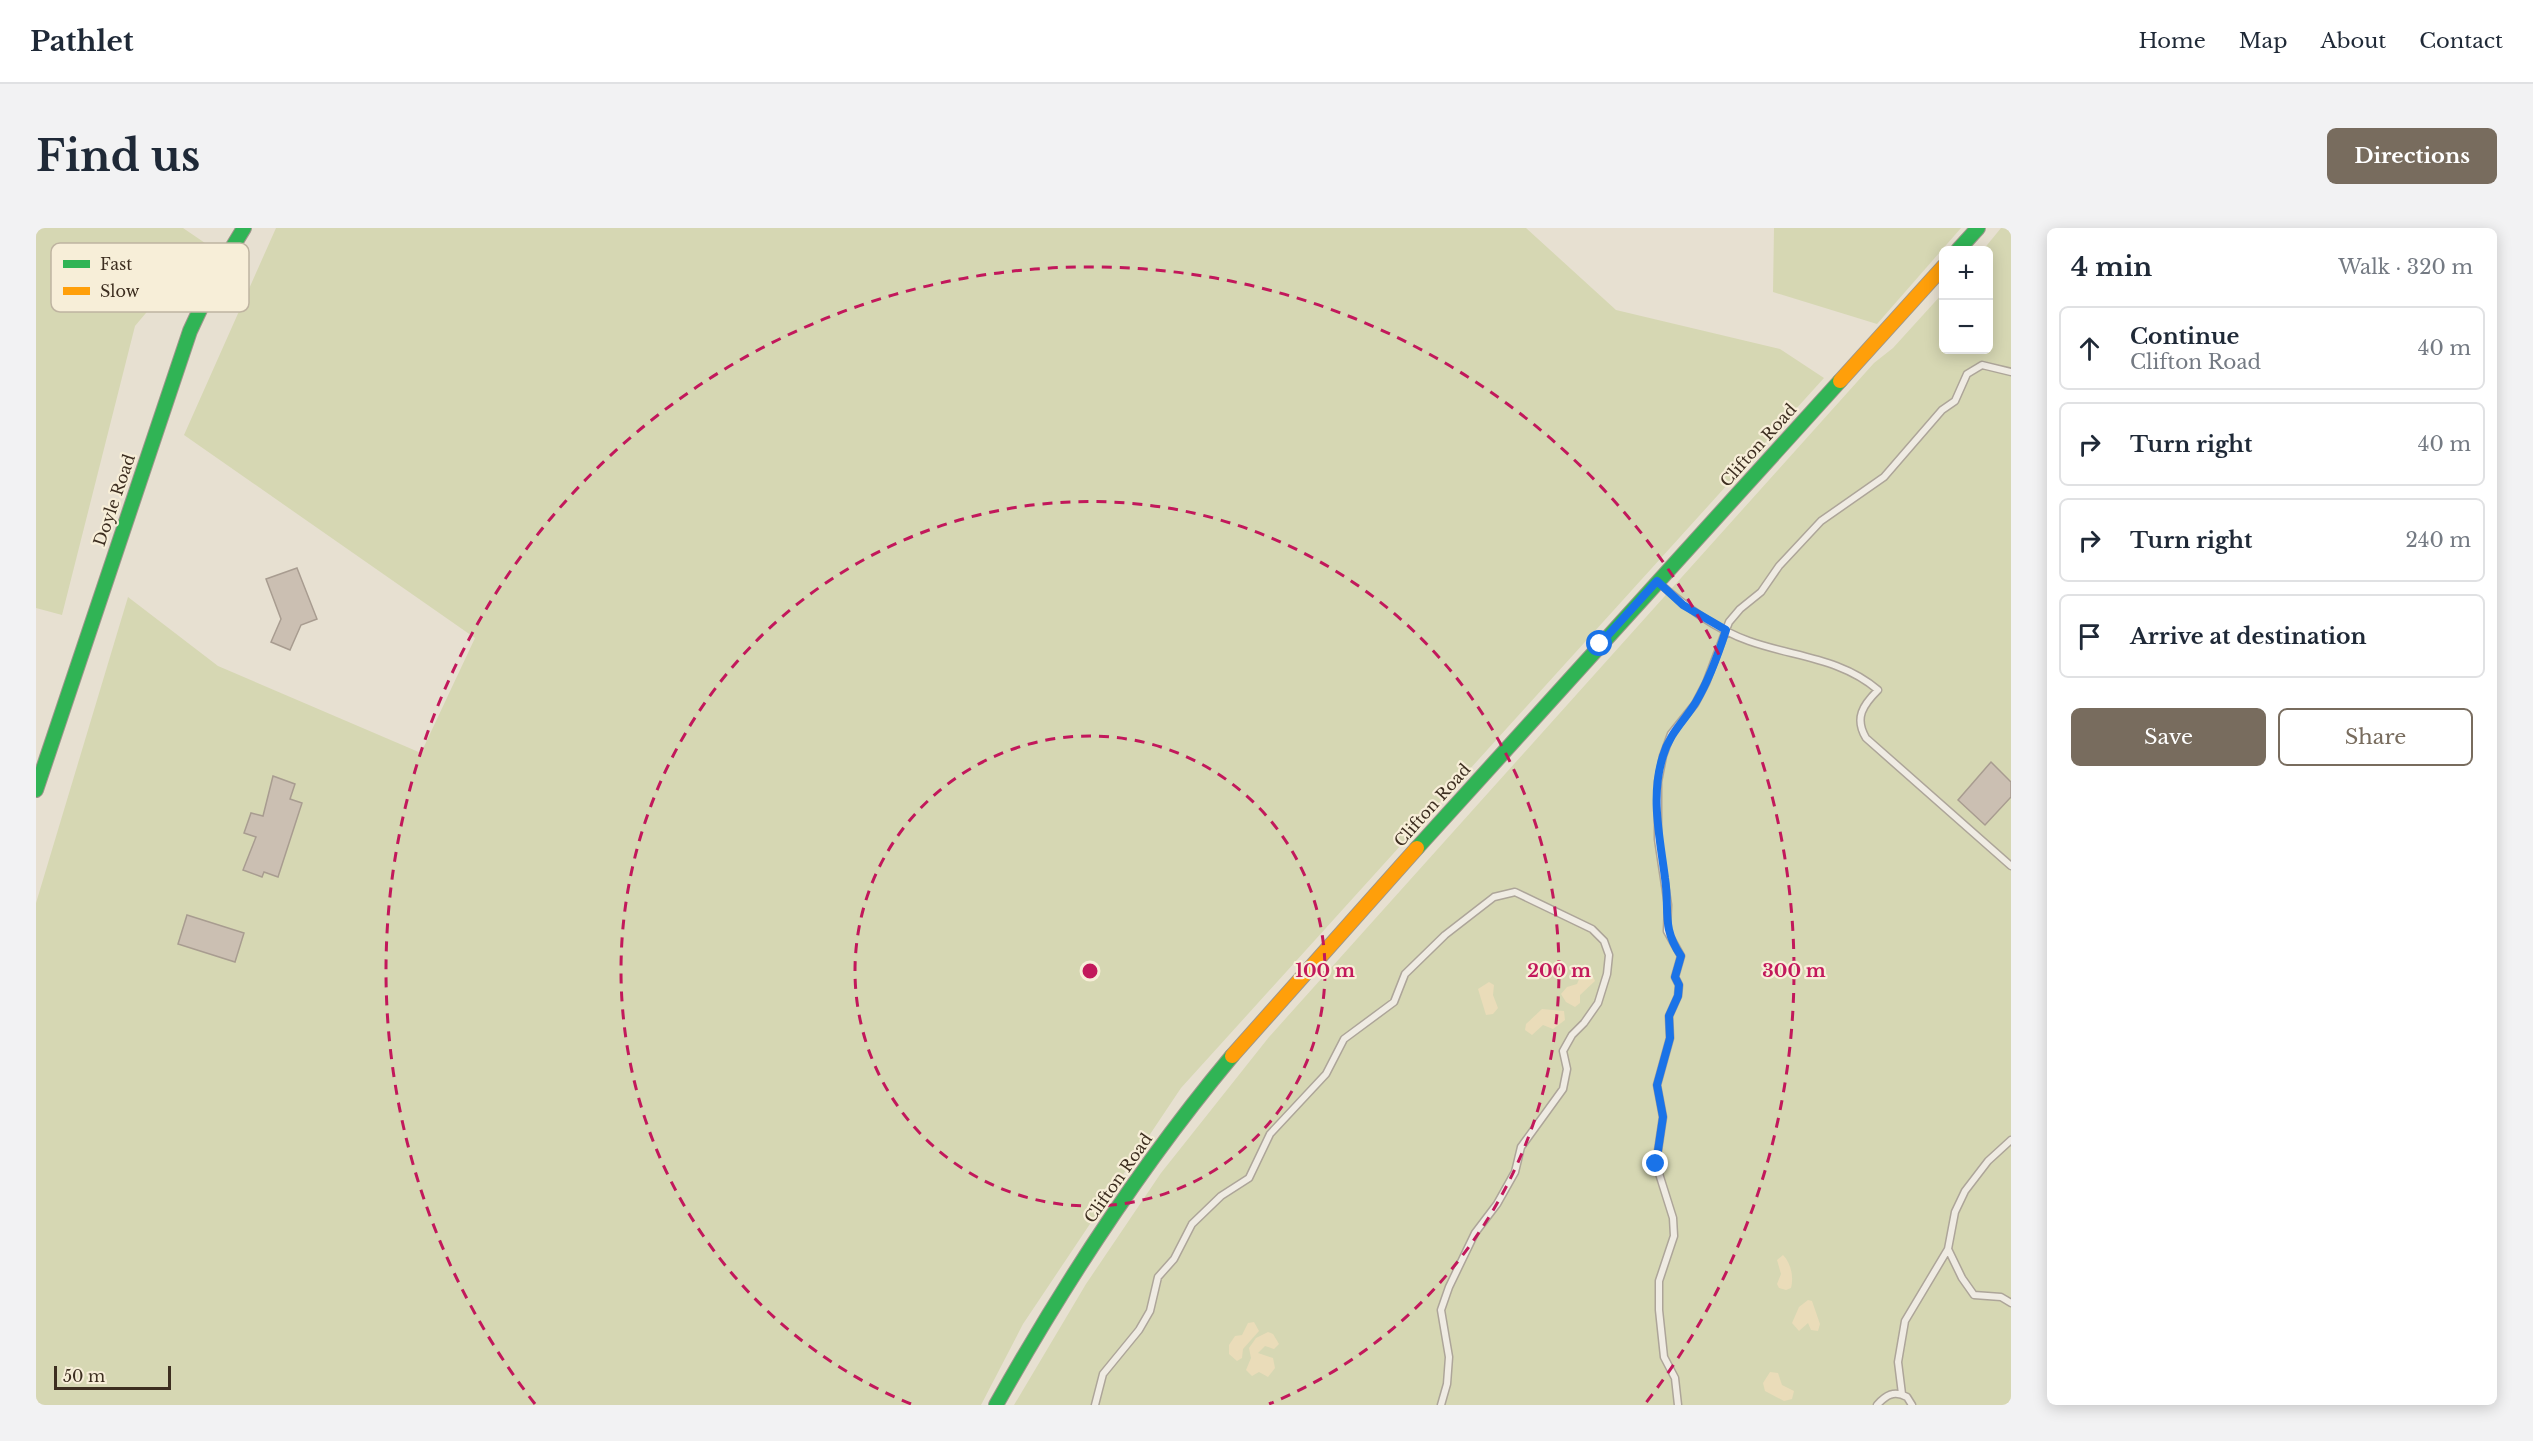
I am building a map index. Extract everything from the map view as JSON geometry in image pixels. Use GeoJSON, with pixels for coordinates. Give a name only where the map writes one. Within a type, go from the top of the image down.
{"type":"FeatureCollection","features":[{"type":"Feature","properties":{"kind":"main road"},"geometry":{"type":"LineString","coordinates":[[1962,246],[1978,228]]}},
{"type":"Feature","properties":{"kind":"main road","name":"Doyle Road"},"geometry":{"type":"LineString","coordinates":[[234,243],[242,229]]}},
{"type":"Feature","properties":{"kind":"main road","name":"Clifton Road"},"geometry":{"type":"LineString","coordinates":[[996,1405],[1049,1311],[1093,1242],[1146,1164],[1208,1083],[1278,1001],[1939,271]]}},
{"type":"Feature","properties":{"kind":"main road","name":"Doyle Road"},"geometry":{"type":"LineString","coordinates":[[36,790],[190,331],[199,312]]}},
{"type":"Feature","properties":{"kind":"lane"},"geometry":{"type":"LineString","coordinates":[[1678,1405],[1675,1378],[1664,1357],[1659,1310],[1659,1281],[1674,1236],[1673,1218],[1656,1164],[1663,1117],[1657,1085],[1670,1038],[1669,1016],[1678,996],[1679,985],[1675,977],[1681,956],[1667,931],[1668,905],[1658,839],[1658,783],[1662,756],[1671,735],[1701,693],[1726,630],[1740,609],[1761,592],[1799,542],[1821,521],[1884,477],[1942,411],[1955,401],[1966,374],[1982,365],[2011,372]]}},
{"type":"Feature","properties":{"kind":"lane"},"geometry":{"type":"LineString","coordinates":[[1657,581],[1683,605],[1749,641],[1826,661],[1866,680],[1878,690],[1866,702],[1860,715],[1859,726],[1866,738],[2011,866]]}},
{"type":"Feature","properties":{"kind":"lane"},"geometry":{"type":"LineString","coordinates":[[1095,1405],[1103,1374],[1139,1330],[1150,1311],[1158,1277],[1173,1259],[1192,1224],[1221,1196],[1249,1178],[1269,1134],[1326,1074],[1344,1039],[1394,1002],[1405,974],[1445,936],[1494,897],[1515,892],[1592,929],[1604,941],[1609,955],[1607,974],[1598,1003],[1572,1035],[1563,1051],[1567,1070],[1563,1089],[1521,1147],[1515,1172],[1497,1204],[1475,1233],[1449,1287],[1441,1310],[1449,1357],[1441,1405]]}},
{"type":"Feature","properties":{"kind":"lane"},"geometry":{"type":"LineString","coordinates":[[1912,1405],[1902,1394],[1898,1362],[1905,1322],[1948,1250],[1955,1212],[1965,1191],[1988,1161],[2011,1140]]}},
{"type":"Feature","properties":{"kind":"lane"},"geometry":{"type":"LineString","coordinates":[[1948,1250],[1962,1278],[1974,1295],[2001,1297],[2011,1303]]}},
{"type":"Feature","properties":{"kind":"lane"},"geometry":{"type":"LineString","coordinates":[[1877,1405],[1884,1397],[1893,1393],[1902,1394]]}},
{"type":"Feature","properties":{"kind":"green space"},"geometry":{"type":"Polygon","coordinates":[[[36,228],[183,228],[205,243],[51,243],[51,312],[147,312],[135,326],[62,615],[36,608],[36,228]]]}},
{"type":"Feature","properties":{"kind":"green space"},"geometry":{"type":"Polygon","coordinates":[[[276,228],[1526,228],[1616,310],[1780,349],[1824,378],[1181,1088],[1023,1324],[981,1405],[36,1405],[36,903],[128,597],[218,666],[421,753],[475,638],[184,435],[239,312],[249,312],[249,289],[276,228]]]}},
{"type":"Feature","properties":{"kind":"green space"},"geometry":{"type":"Polygon","coordinates":[[[1774,228],[1961,228],[1945,246],[1939,246],[1939,253],[1877,324],[1773,292],[1774,228]]]}},
{"type":"Feature","properties":{"kind":"green space"},"geometry":{"type":"Polygon","coordinates":[[[2001,228],[2011,228],[2011,1405],[1014,1405],[1086,1284],[1161,1173],[1269,1037],[1874,363],[1893,348],[1939,297],[1939,354],[1993,354],[1993,246],[1986,246],[2001,228]]]}},
{"type":"Feature","properties":{"kind":"sand"},"geometry":{"type":"Polygon","coordinates":[[[1583,970],[1592,974],[1595,981],[1580,995],[1580,1003],[1575,1007],[1566,1002],[1561,994],[1567,987],[1577,984],[1583,970]]]}},
{"type":"Feature","properties":{"kind":"sand"},"geometry":{"type":"Polygon","coordinates":[[[1489,982],[1494,985],[1493,995],[1498,1008],[1493,1014],[1486,1015],[1478,989],[1489,982]]]}},
{"type":"Feature","properties":{"kind":"sand"},"geometry":{"type":"Polygon","coordinates":[[[1542,1009],[1564,1011],[1565,1020],[1553,1029],[1543,1025],[1532,1035],[1525,1030],[1526,1024],[1542,1009]]]}},
{"type":"Feature","properties":{"kind":"sand"},"geometry":{"type":"Polygon","coordinates":[[[1783,1255],[1790,1266],[1792,1275],[1791,1288],[1786,1290],[1779,1288],[1777,1284],[1781,1274],[1777,1260],[1783,1255]]]}},
{"type":"Feature","properties":{"kind":"sand"},"geometry":{"type":"Polygon","coordinates":[[[1808,1300],[1812,1301],[1820,1324],[1818,1331],[1811,1330],[1808,1323],[1799,1331],[1792,1323],[1799,1307],[1808,1300]]]}},
{"type":"Feature","properties":{"kind":"sand"},"geometry":{"type":"Polygon","coordinates":[[[1254,1322],[1259,1331],[1243,1349],[1242,1358],[1237,1361],[1229,1354],[1229,1345],[1235,1336],[1242,1335],[1248,1323],[1254,1322]]]}},
{"type":"Feature","properties":{"kind":"sand"},"geometry":{"type":"Polygon","coordinates":[[[1268,1332],[1273,1334],[1279,1344],[1274,1349],[1265,1346],[1258,1353],[1273,1358],[1275,1368],[1268,1377],[1259,1372],[1252,1376],[1246,1370],[1251,1358],[1249,1348],[1256,1338],[1268,1332]]]}},
{"type":"Feature","properties":{"kind":"sand"},"geometry":{"type":"Polygon","coordinates":[[[1770,1372],[1778,1373],[1782,1385],[1794,1391],[1792,1399],[1784,1401],[1765,1391],[1763,1383],[1770,1372]]]}},
{"type":"Feature","properties":{"kind":"building"},"geometry":{"type":"Polygon","coordinates":[[[297,568],[317,619],[301,625],[290,650],[271,642],[281,619],[266,579],[297,568]]]}},
{"type":"Feature","properties":{"kind":"building"},"geometry":{"type":"Polygon","coordinates":[[[1991,762],[2011,782],[2011,797],[1985,825],[1958,800],[1991,762]]]}},
{"type":"Feature","properties":{"kind":"building"},"geometry":{"type":"Polygon","coordinates":[[[273,776],[295,784],[290,799],[302,803],[278,877],[264,872],[262,877],[243,870],[256,837],[244,833],[251,813],[263,816],[273,776]]]}},
{"type":"Feature","properties":{"kind":"building"},"geometry":{"type":"Polygon","coordinates":[[[187,915],[244,933],[235,962],[178,944],[187,915]]]}},
{"type":"Feature","properties":{"kind":"traffic: fast"},"geometry":{"type":"LineString","coordinates":[[235,243],[244,228]]}},
{"type":"Feature","properties":{"kind":"traffic: fast"},"geometry":{"type":"LineString","coordinates":[[1962,246],[1978,228]]}},
{"type":"Feature","properties":{"kind":"traffic: fast"},"geometry":{"type":"LineString","coordinates":[[36,790],[190,331],[199,312]]}},
{"type":"Feature","properties":{"kind":"traffic: fast"},"geometry":{"type":"LineString","coordinates":[[1417,848],[1840,381]]}},
{"type":"Feature","properties":{"kind":"traffic: fast"},"geometry":{"type":"LineString","coordinates":[[996,1405],[1049,1314],[1106,1225],[1166,1139],[1232,1056]]}},
{"type":"Feature","properties":{"kind":"traffic: slow"},"geometry":{"type":"LineString","coordinates":[[1840,381],[1939,272]]}},
{"type":"Feature","properties":{"kind":"traffic: slow"},"geometry":{"type":"LineString","coordinates":[[1232,1056],[1417,848]]}},
{"type":"Feature","properties":{"kind":"route"},"geometry":{"type":"LineString","coordinates":[[1600,644],[1657,581],[1683,605],[1726,630],[1706,683],[1695,704],[1684,715],[1671,735],[1662,756],[1658,783],[1658,839],[1668,905],[1667,931],[1671,942],[1681,956],[1675,977],[1679,985],[1678,996],[1669,1016],[1670,1038],[1660,1067],[1657,1085],[1663,1117],[1656,1164]]}}]}
